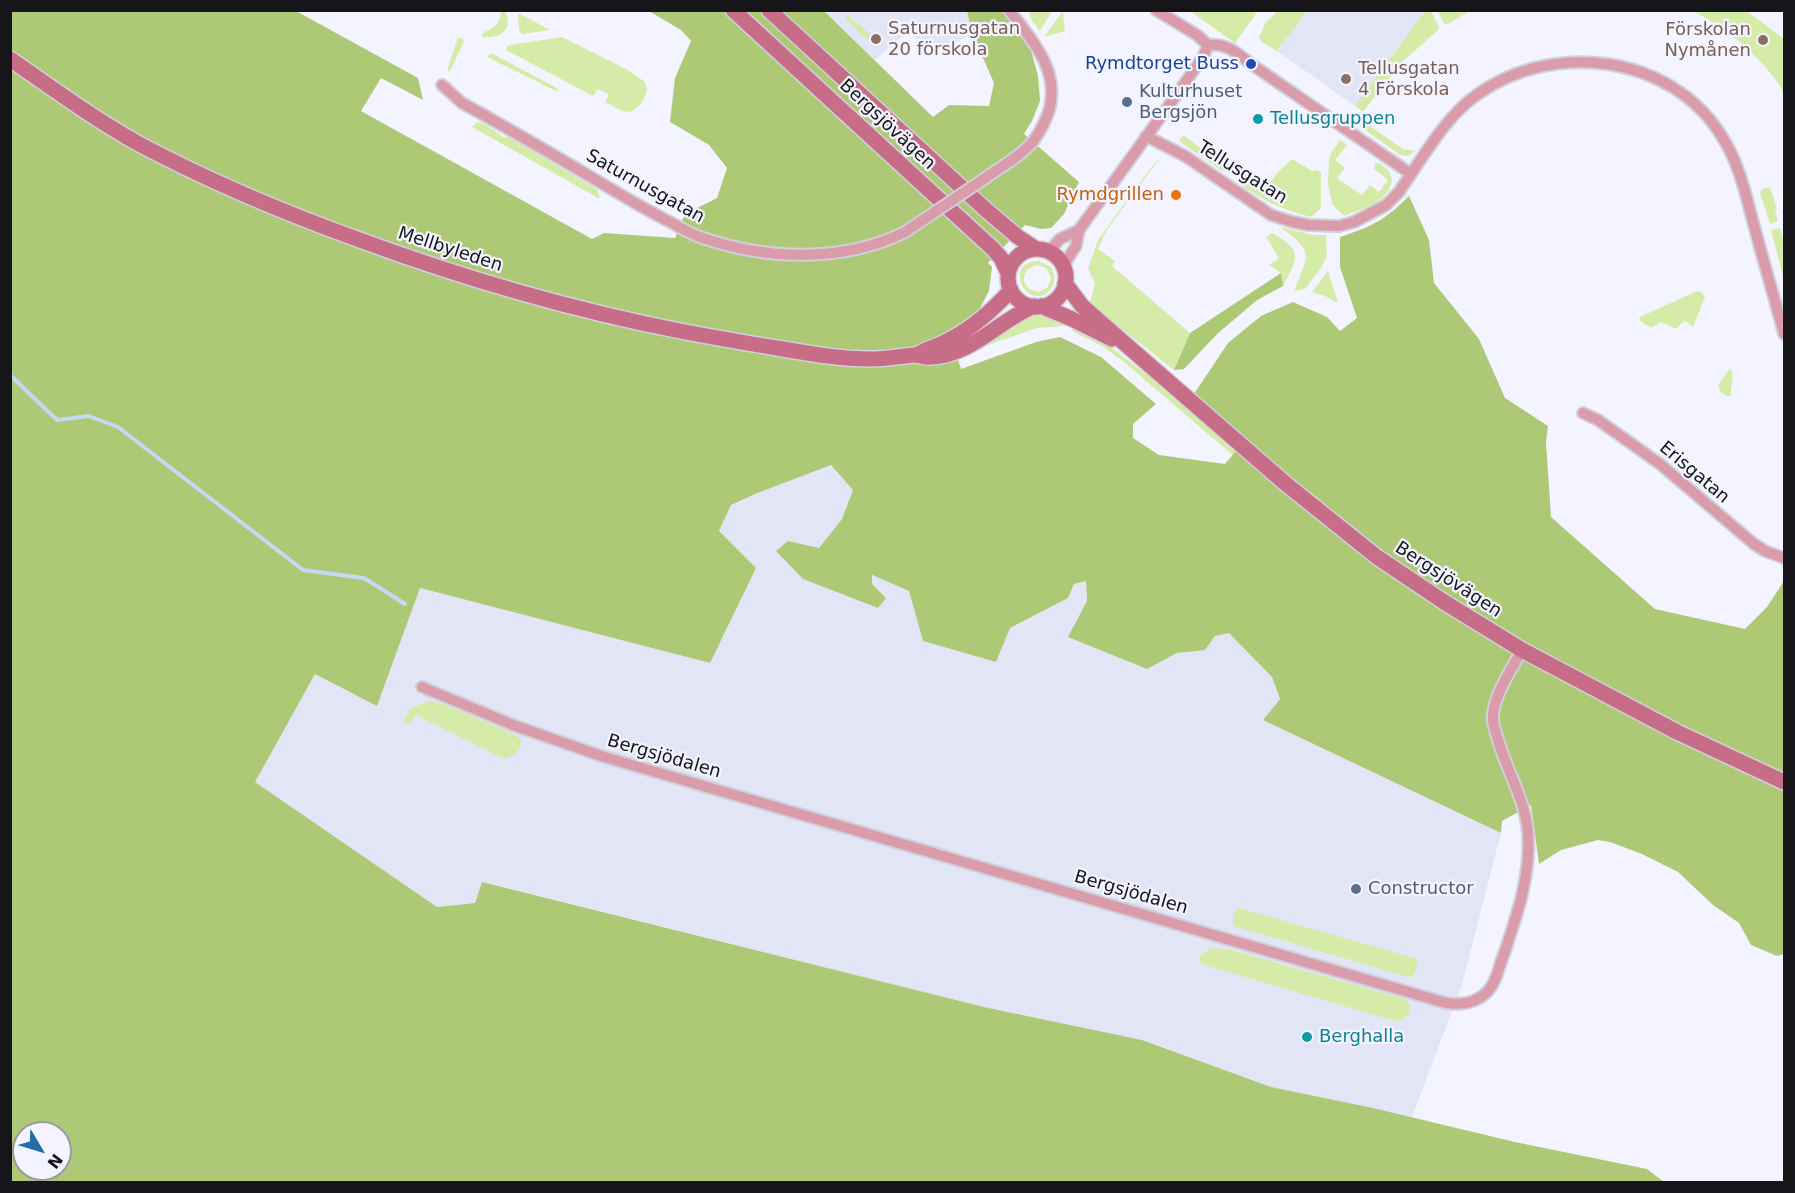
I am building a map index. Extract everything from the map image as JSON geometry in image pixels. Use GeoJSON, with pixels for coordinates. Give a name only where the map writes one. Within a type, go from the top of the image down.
{"type":"FeatureCollection","features":[{"type":"Feature","properties":{"kind":"main road","name":"Bergsjövägen"},"geometry":{"type":"LineString","coordinates":[[734,10],[992,248],[1001,258],[1008,273],[1011,290],[1020,301],[1072,319],[1131,349]]}},
{"type":"Feature","properties":{"kind":"main road","name":"Bergsjövägen"},"geometry":{"type":"LineString","coordinates":[[769,10],[985,210],[1017,237],[1057,258],[1063,266]]}},
{"type":"Feature","properties":{"kind":"main road","name":"Mellbyleden"},"geometry":{"type":"LineString","coordinates":[[10,59],[119,132],[248,196],[431,265],[582,310],[714,338],[843,358],[888,359],[917,355],[930,358],[960,349],[979,341],[1016,314],[1038,306]]}},
{"type":"Feature","properties":{"kind":"main road"},"geometry":{"type":"LineString","coordinates":[[1008,273],[1016,258],[1023,252],[1042,250]]}},
{"type":"Feature","properties":{"kind":"main road"},"geometry":{"type":"LineString","coordinates":[[1038,306],[1050,303],[1062,291],[1065,283],[1063,266]]}},
{"type":"Feature","properties":{"kind":"main road","name":"Bergsjövägen"},"geometry":{"type":"LineString","coordinates":[[1065,283],[1082,306],[1286,484],[1369,551],[1444,602],[1522,650],[1677,732],[1785,782]]}},
{"type":"Feature","properties":{"kind":"main road","name":"Mellbyleden"},"geometry":{"type":"LineString","coordinates":[[917,355],[974,326],[1011,290]]}},
{"type":"Feature","properties":{"kind":"street","name":"Saturnusgatan"},"geometry":{"type":"LineString","coordinates":[[442,85],[462,103],[646,210],[698,236],[731,247],[765,252],[796,255],[838,252],[886,242],[905,232],[1020,154],[1031,144],[1045,122],[1050,107],[1051,78],[1034,42],[1009,10]]}},
{"type":"Feature","properties":{"kind":"street"},"geometry":{"type":"LineString","coordinates":[[1156,10],[1197,34],[1208,45]]}},
{"type":"Feature","properties":{"kind":"street"},"geometry":{"type":"LineString","coordinates":[[1208,45],[1218,44],[1234,50],[1411,174]]}},
{"type":"Feature","properties":{"kind":"street"},"geometry":{"type":"LineString","coordinates":[[1063,266],[1076,246],[1079,230],[1203,57],[1208,45]]}},
{"type":"Feature","properties":{"kind":"street","name":"Tellusgatan"},"geometry":{"type":"LineString","coordinates":[[1146,136],[1185,156],[1271,215],[1309,225],[1339,226],[1354,222],[1386,205],[1461,109],[1477,94],[1503,79],[1533,68],[1567,61],[1585,61],[1623,67],[1658,79],[1699,108],[1713,123],[1744,182],[1785,334]]}},
{"type":"Feature","properties":{"kind":"street"},"geometry":{"type":"LineString","coordinates":[[1042,250],[1079,230]]}},
{"type":"Feature","properties":{"kind":"street","name":"Erisgatan"},"geometry":{"type":"LineString","coordinates":[[1583,413],[1598,420],[1660,464],[1755,544],[1765,551],[1785,558]]}},
{"type":"Feature","properties":{"kind":"street","name":"Bergsjödalen"},"geometry":{"type":"LineString","coordinates":[[422,687],[601,756],[1458,1005],[1477,1000],[1487,993],[1494,983],[1526,879],[1528,833],[1525,817],[1493,722],[1494,705],[1522,650]]}},
{"type":"Feature","properties":{"kind":"shaded area","name":"Saturnusgatan 20 förskola"},"geometry":{"type":"Polygon","coordinates":[[[824,11],[967,11],[972,33],[954,44],[927,45],[907,32],[875,60],[824,11]]]}},
{"type":"Feature","properties":{"kind":"shaded area","name":"Tellusgatan 4 Förskola"},"geometry":{"type":"Polygon","coordinates":[[[1306,11],[1425,11],[1355,106],[1277,51],[1306,11]]]}},
{"type":"Feature","properties":{"kind":"shaded area"},"geometry":{"type":"Polygon","coordinates":[[[831,465],[854,490],[842,519],[819,548],[788,541],[872,583],[872,575],[909,591],[923,641],[996,662],[1010,628],[1068,598],[1074,584],[1086,581],[1087,601],[1147,669],[1177,653],[1205,650],[1215,636],[1229,633],[1272,677],[1280,699],[1263,720],[1501,833],[1461,988],[1412,1117],[1271,1087],[1142,1040],[984,1007],[483,882],[475,903],[437,907],[254,782],[315,674],[377,705],[420,588],[710,663],[719,531],[731,505],[831,465]]]}},
{"type":"Feature","properties":{"kind":"green space"},"geometry":{"type":"Polygon","coordinates":[[[10,11],[296,11],[418,78],[423,100],[381,78],[361,111],[592,239],[604,233],[675,238],[685,214],[717,198],[727,168],[709,145],[670,122],[675,78],[691,41],[681,30],[649,11],[824,11],[933,117],[949,105],[989,106],[994,83],[972,33],[967,11],[1002,11],[1029,43],[1038,76],[1040,101],[1024,134],[1079,182],[1064,214],[1051,228],[1041,229],[1025,225],[988,263],[992,267],[989,291],[978,312],[951,336],[961,369],[1036,342],[1060,337],[1101,357],[1156,404],[1133,424],[1133,438],[1159,455],[1225,464],[1246,439],[1194,394],[1228,343],[1261,316],[1293,302],[1327,317],[1340,331],[1357,318],[1340,267],[1340,237],[1378,222],[1409,196],[1429,240],[1434,283],[1479,339],[1505,398],[1548,426],[1546,442],[1551,517],[1655,609],[1745,629],[1767,607],[1784,581],[1784,954],[1777,956],[1751,945],[1739,923],[1713,905],[1678,872],[1642,854],[1598,840],[1561,850],[1539,864],[1531,805],[1502,821],[1501,833],[1263,720],[1280,699],[1272,677],[1229,633],[1215,636],[1205,650],[1177,653],[1147,669],[1068,637],[1087,601],[1086,581],[1074,584],[1068,598],[1010,628],[996,662],[923,641],[909,591],[872,575],[872,584],[886,598],[878,608],[803,579],[776,551],[788,541],[819,548],[842,519],[853,490],[831,465],[731,505],[719,531],[756,568],[710,663],[420,588],[377,706],[315,674],[255,782],[437,907],[475,903],[482,882],[984,1007],[1142,1040],[1271,1087],[1647,1169],[1664,1182],[11,1182],[10,11]]]}},
{"type":"Feature","properties":{"kind":"green space"},"geometry":{"type":"Polygon","coordinates":[[[501,11],[505,11],[507,28],[500,35],[482,37],[482,34],[497,23],[501,11]]]}},
{"type":"Feature","properties":{"kind":"green space"},"geometry":{"type":"Polygon","coordinates":[[[1029,11],[1052,11],[1040,31],[1031,19],[1029,11]]]}},
{"type":"Feature","properties":{"kind":"green space"},"geometry":{"type":"Polygon","coordinates":[[[1190,11],[1258,11],[1235,43],[1190,11]]]}},
{"type":"Feature","properties":{"kind":"green space"},"geometry":{"type":"Polygon","coordinates":[[[1278,11],[1306,11],[1277,51],[1262,42],[1259,37],[1266,22],[1278,11]]]}},
{"type":"Feature","properties":{"kind":"green space"},"geometry":{"type":"Polygon","coordinates":[[[1425,11],[1431,11],[1439,27],[1437,31],[1402,62],[1363,112],[1355,106],[1425,11]]]}},
{"type":"Feature","properties":{"kind":"green space"},"geometry":{"type":"Polygon","coordinates":[[[1438,11],[1470,11],[1444,24],[1438,11]]]}},
{"type":"Feature","properties":{"kind":"green space","name":"Förskolan Nymånen"},"geometry":{"type":"Polygon","coordinates":[[[1693,11],[1747,11],[1784,39],[1784,92],[1766,67],[1744,46],[1693,11]]]}},
{"type":"Feature","properties":{"kind":"green space"},"geometry":{"type":"Polygon","coordinates":[[[1062,12],[1065,31],[1044,37],[1062,12]]]}},
{"type":"Feature","properties":{"kind":"green space"},"geometry":{"type":"Polygon","coordinates":[[[518,14],[550,30],[522,34],[519,30],[518,14]]]}},
{"type":"Feature","properties":{"kind":"green space"},"geometry":{"type":"Polygon","coordinates":[[[848,15],[872,36],[868,40],[845,19],[848,15]]]}},
{"type":"Feature","properties":{"kind":"green space"},"geometry":{"type":"Polygon","coordinates":[[[458,37],[464,40],[463,44],[450,71],[447,71],[458,37]]]}},
{"type":"Feature","properties":{"kind":"green space"},"geometry":{"type":"Polygon","coordinates":[[[562,37],[628,70],[645,82],[647,91],[642,103],[631,112],[622,111],[605,102],[609,94],[598,89],[593,96],[506,50],[510,45],[562,37]]]}},
{"type":"Feature","properties":{"kind":"green space"},"geometry":{"type":"Polygon","coordinates":[[[491,53],[555,87],[559,91],[487,57],[491,53]]]}},
{"type":"Feature","properties":{"kind":"green space"},"geometry":{"type":"Polygon","coordinates":[[[1360,119],[1403,149],[1416,151],[1407,156],[1400,155],[1354,122],[1360,119]]]}},
{"type":"Feature","properties":{"kind":"green space"},"geometry":{"type":"Polygon","coordinates":[[[477,122],[505,138],[507,136],[593,187],[597,190],[600,199],[472,127],[477,122]]]}},
{"type":"Feature","properties":{"kind":"green space"},"geometry":{"type":"Polygon","coordinates":[[[1183,135],[1229,169],[1222,171],[1179,141],[1183,135]]]}},
{"type":"Feature","properties":{"kind":"green space"},"geometry":{"type":"Polygon","coordinates":[[[1340,140],[1347,145],[1335,160],[1345,168],[1337,178],[1362,195],[1370,185],[1379,192],[1388,180],[1374,169],[1375,163],[1379,163],[1388,170],[1392,179],[1390,187],[1381,199],[1344,216],[1332,204],[1328,183],[1329,160],[1340,140]]]}},
{"type":"Feature","properties":{"kind":"green space"},"geometry":{"type":"Polygon","coordinates":[[[1160,159],[1105,233],[1098,249],[1115,261],[1112,266],[1190,333],[1174,370],[1090,304],[1095,283],[1088,269],[1098,240],[1143,178],[1160,159]]]}},
{"type":"Feature","properties":{"kind":"green space"},"geometry":{"type":"Polygon","coordinates":[[[1292,159],[1312,171],[1321,172],[1321,208],[1311,217],[1272,204],[1237,182],[1244,170],[1267,187],[1292,159]]]}},
{"type":"Feature","properties":{"kind":"green space"},"geometry":{"type":"Polygon","coordinates":[[[1770,187],[1778,221],[1770,224],[1760,193],[1762,189],[1770,187]]]}},
{"type":"Feature","properties":{"kind":"green space"},"geometry":{"type":"Polygon","coordinates":[[[1280,227],[1313,235],[1326,235],[1327,256],[1305,289],[1294,291],[1305,261],[1304,249],[1280,227]]]}},
{"type":"Feature","properties":{"kind":"green space"},"geometry":{"type":"Polygon","coordinates":[[[1780,228],[1784,243],[1784,280],[1771,230],[1780,228]]]}},
{"type":"Feature","properties":{"kind":"green space"},"geometry":{"type":"Polygon","coordinates":[[[1272,233],[1289,245],[1295,255],[1295,261],[1283,286],[1281,273],[1269,265],[1279,258],[1266,237],[1272,233]]]}},
{"type":"Feature","properties":{"kind":"green space"},"geometry":{"type":"Polygon","coordinates":[[[1039,261],[1051,267],[1054,284],[1043,295],[1034,296],[1022,285],[1021,269],[1027,264],[1039,261]],[[1037,265],[1026,271],[1024,278],[1029,289],[1039,292],[1048,287],[1051,277],[1046,268],[1037,265]]]}},
{"type":"Feature","properties":{"kind":"green space"},"geometry":{"type":"Polygon","coordinates":[[[1328,271],[1338,303],[1312,292],[1328,271]]]}},
{"type":"Feature","properties":{"kind":"green space"},"geometry":{"type":"Polygon","coordinates":[[[1281,273],[1283,286],[1257,300],[1217,334],[1184,369],[1174,370],[1190,333],[1281,273]]]}},
{"type":"Feature","properties":{"kind":"green space"},"geometry":{"type":"Polygon","coordinates":[[[1697,291],[1705,297],[1693,327],[1684,321],[1676,329],[1661,322],[1651,328],[1639,320],[1640,317],[1697,291]]]}},
{"type":"Feature","properties":{"kind":"green space"},"geometry":{"type":"Polygon","coordinates":[[[1031,315],[1066,322],[1062,326],[1037,328],[971,351],[1031,315]]]}},
{"type":"Feature","properties":{"kind":"green space"},"geometry":{"type":"Polygon","coordinates":[[[1072,325],[1108,345],[1151,378],[1314,519],[1264,482],[1124,362],[1102,346],[1072,330],[1072,325]]]}},
{"type":"Feature","properties":{"kind":"green space"},"geometry":{"type":"Polygon","coordinates":[[[1730,368],[1733,378],[1731,396],[1728,396],[1720,392],[1718,385],[1730,368]]]}},
{"type":"Feature","properties":{"kind":"green space"},"geometry":{"type":"Polygon","coordinates":[[[428,701],[443,704],[516,735],[521,740],[519,750],[504,759],[416,715],[410,724],[403,721],[410,709],[428,701]]]}},
{"type":"Feature","properties":{"kind":"green space"},"geometry":{"type":"Polygon","coordinates":[[[1239,908],[1418,959],[1415,973],[1412,977],[1408,977],[1237,927],[1234,925],[1233,918],[1239,908]]]}},
{"type":"Feature","properties":{"kind":"green space"},"geometry":{"type":"Polygon","coordinates":[[[1212,948],[1231,950],[1405,999],[1410,1006],[1409,1013],[1402,1020],[1395,1021],[1201,964],[1198,959],[1212,948]]]}},
{"type":"Feature","properties":{"kind":"waterway"},"geometry":{"type":"LineString","coordinates":[[10,375],[57,420],[89,416],[118,427],[303,570],[364,578],[405,604]]}},
{"type":"Feature","properties":{"kind":"place","name":"Saturnusgatan 20 förskola"},"geometry":{"type":"Point","coordinates":[876,39]}},
{"type":"Feature","properties":{"kind":"place","name":"Förskolan Nymånen"},"geometry":{"type":"Point","coordinates":[1763,40]}},
{"type":"Feature","properties":{"kind":"place","name":"Rymdtorget Buss"},"geometry":{"type":"Point","coordinates":[1251,64]}},
{"type":"Feature","properties":{"kind":"place","name":"Tellusgatan 4 Förskola"},"geometry":{"type":"Point","coordinates":[1346,79]}},
{"type":"Feature","properties":{"kind":"place","name":"Kulturhuset Bergsjön"},"geometry":{"type":"Point","coordinates":[1127,102]}},
{"type":"Feature","properties":{"kind":"place","name":"Tellusgruppen"},"geometry":{"type":"Point","coordinates":[1258,119]}},
{"type":"Feature","properties":{"kind":"place","name":"Rymdgrillen"},"geometry":{"type":"Point","coordinates":[1176,195]}},
{"type":"Feature","properties":{"kind":"place","name":"Constructor"},"geometry":{"type":"Point","coordinates":[1356,889]}},
{"type":"Feature","properties":{"kind":"place","name":"Berghalla"},"geometry":{"type":"Point","coordinates":[1307,1037]}}]}
